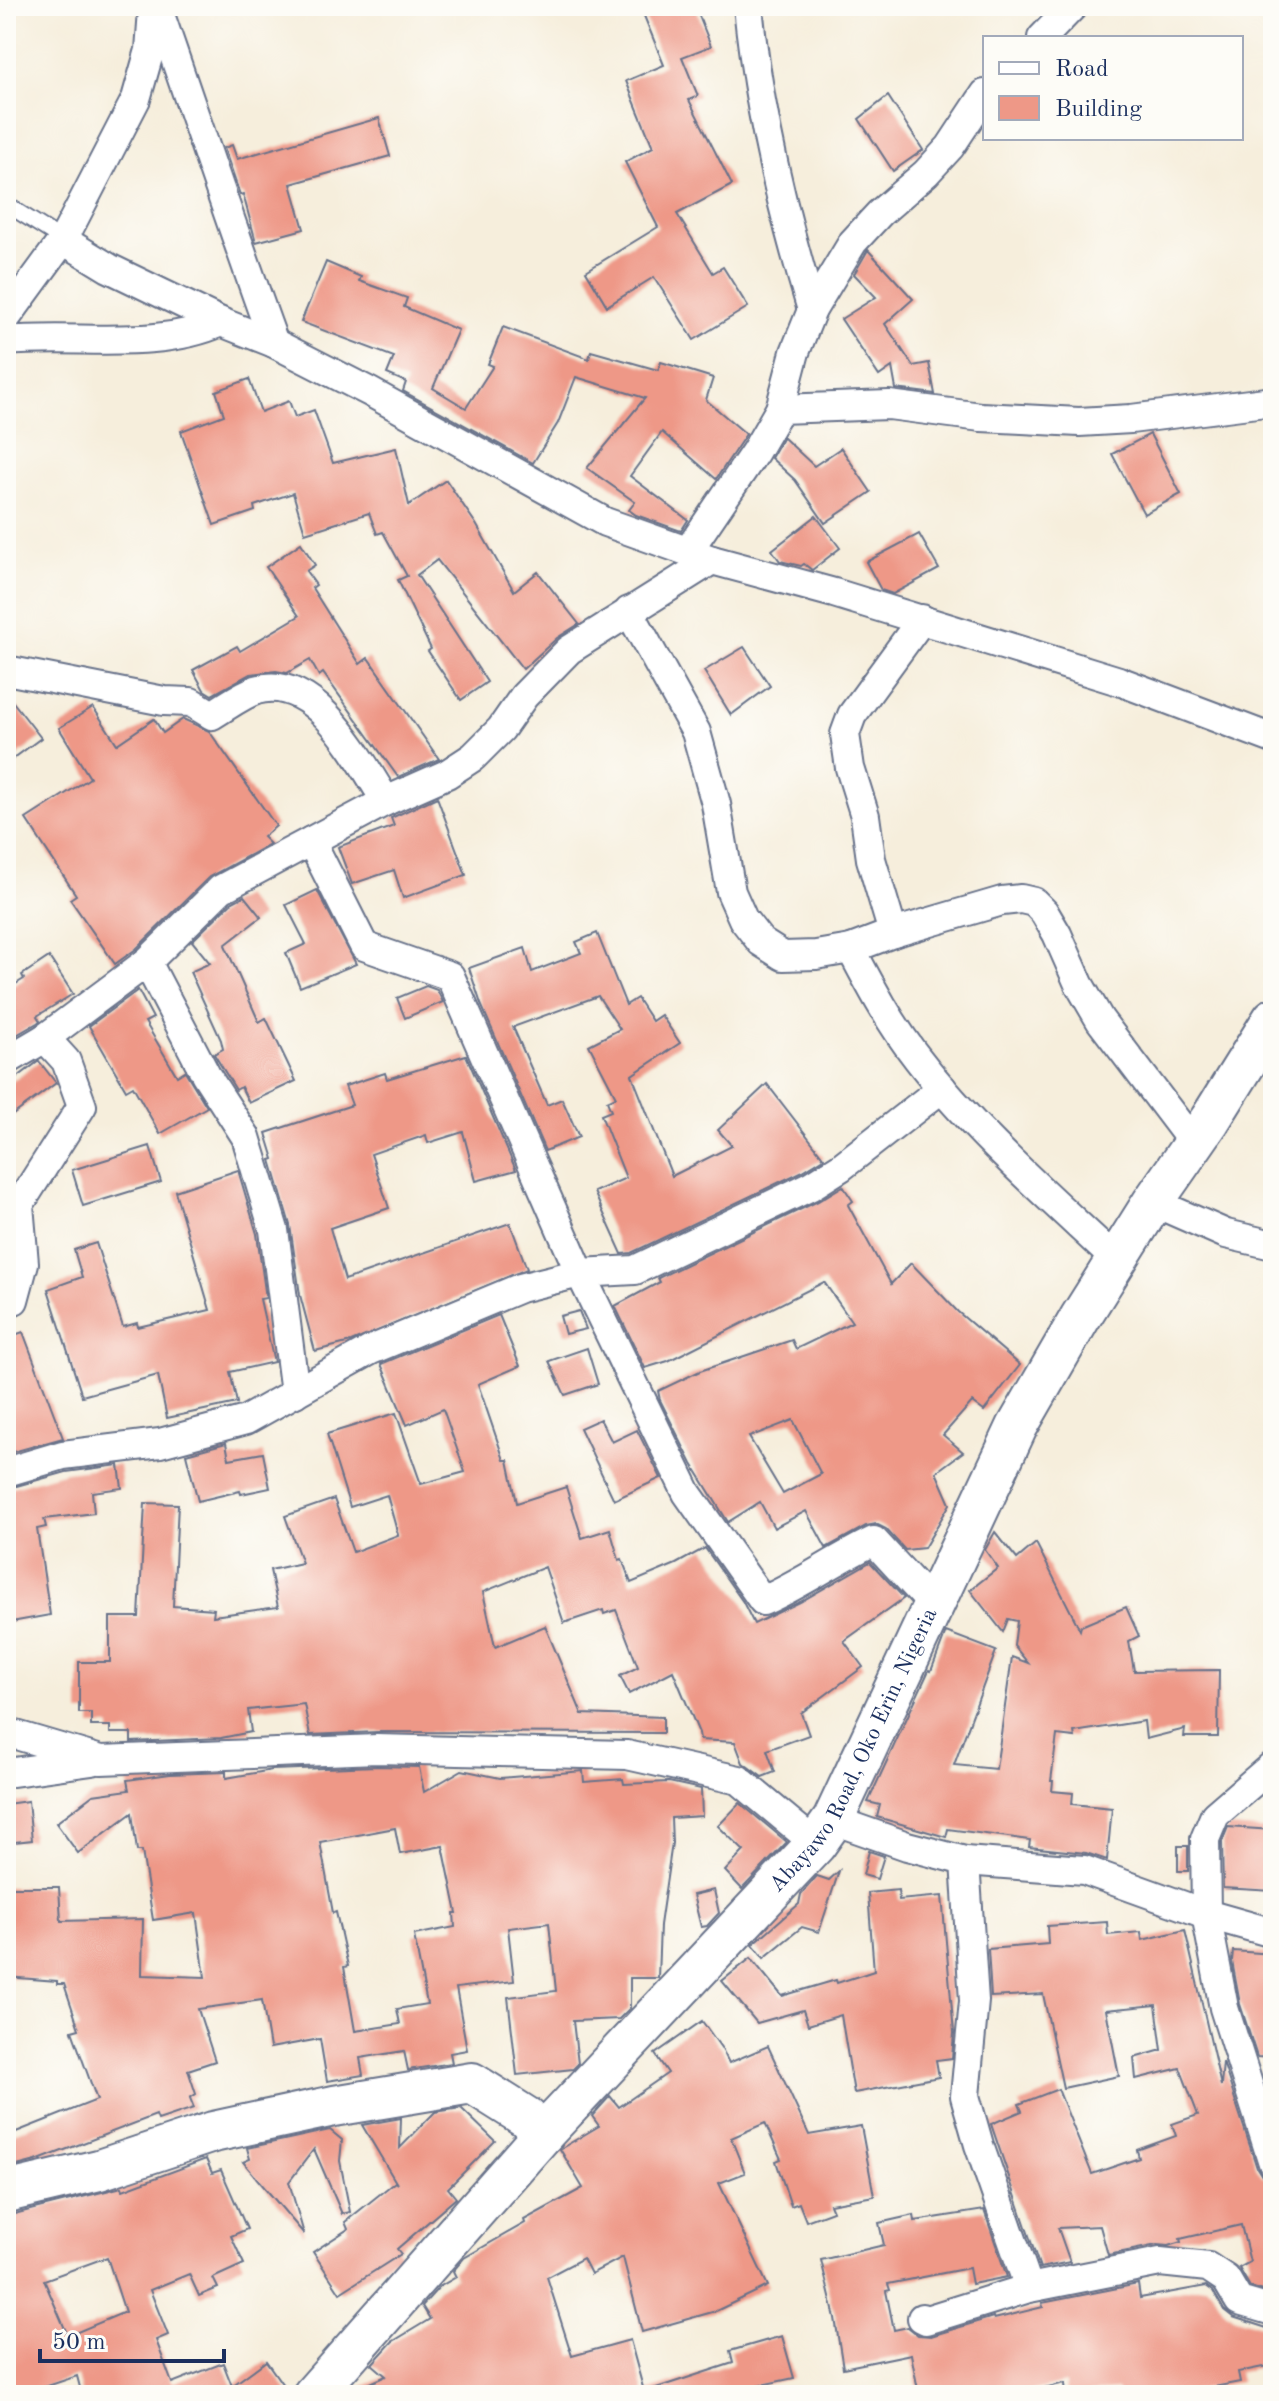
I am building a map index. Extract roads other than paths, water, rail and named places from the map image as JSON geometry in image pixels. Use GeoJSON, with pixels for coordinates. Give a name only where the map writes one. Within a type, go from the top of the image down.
{"type":"FeatureCollection","features":[{"type":"Feature","properties":{"kind":"street"},"geometry":{"type":"LineString","coordinates":[[6,318],[63,240],[136,99],[150,50],[155,6]]}},
{"type":"Feature","properties":{"kind":"street"},"geometry":{"type":"LineString","coordinates":[[155,6],[198,123],[222,203],[274,343]]}},
{"type":"Feature","properties":{"kind":"street"},"geometry":{"type":"LineString","coordinates":[[748,6],[770,155],[812,310]]}},
{"type":"Feature","properties":{"kind":"street"},"geometry":{"type":"LineString","coordinates":[[1044,36],[1073,6]]}},
{"type":"Feature","properties":{"kind":"street"},"geometry":{"type":"LineString","coordinates":[[6,1061],[45,1038],[147,962],[221,889],[386,801],[447,774],[473,757],[501,729],[524,696],[569,650],[629,611],[700,556],[780,409],[795,352],[812,310],[853,242],[950,147],[983,97]]}},
{"type":"Feature","properties":{"kind":"street"},"geometry":{"type":"LineString","coordinates":[[63,240],[109,268],[221,322],[274,343],[370,392],[605,522],[700,556],[922,619],[1119,681],[1273,739]]}},
{"type":"Feature","properties":{"kind":"street"},"geometry":{"type":"LineString","coordinates":[[6,341],[168,338],[197,333],[221,322]]}},
{"type":"Feature","properties":{"kind":"street"},"geometry":{"type":"LineString","coordinates":[[780,409],[889,405],[965,416],[1079,422],[1131,419],[1273,401]]}},
{"type":"Feature","properties":{"kind":"street"},"geometry":{"type":"LineString","coordinates":[[629,611],[696,732],[716,804],[731,892],[743,919],[761,942],[783,956],[816,955],[851,949],[893,933],[1002,901],[1021,899],[1034,902],[1057,934],[1079,984],[1100,1020],[1194,1144]]}},
{"type":"Feature","properties":{"kind":"street"},"geometry":{"type":"LineString","coordinates":[[893,933],[871,859],[865,816],[850,768],[845,734],[852,715],[922,619]]}},
{"type":"Feature","properties":{"kind":"street"},"geometry":{"type":"LineString","coordinates":[[6,670],[164,701],[191,702],[212,715],[255,691],[275,688],[287,692],[312,701],[334,723],[386,801]]}},
{"type":"Feature","properties":{"kind":"street"},"geometry":{"type":"LineString","coordinates":[[311,841],[364,946],[450,976],[580,1273],[687,1493],[763,1601],[797,1586],[844,1555],[874,1541],[932,1604]]}},
{"type":"Feature","properties":{"kind":"street"},"geometry":{"type":"LineString","coordinates":[[851,949],[882,1007],[917,1058],[959,1109],[1116,1260]]}},
{"type":"Feature","properties":{"kind":"street"},"geometry":{"type":"LineString","coordinates":[[147,962],[206,1075],[246,1137],[274,1230],[295,1393]]}},
{"type":"Feature","properties":{"kind":"street","name":"Abayawo Road, Oko Erin, Nigeria"},"geometry":{"type":"LineString","coordinates":[[313,2395],[543,2134],[824,1832],[1017,1427],[1116,1260],[1273,1019]]}},
{"type":"Feature","properties":{"kind":"street"},"geometry":{"type":"LineString","coordinates":[[6,1303],[14,1300],[24,1263],[19,1205],[82,1106],[66,1061],[45,1038]]}},
{"type":"Feature","properties":{"kind":"street"},"geometry":{"type":"LineString","coordinates":[[6,1472],[63,1455],[160,1443],[246,1420],[371,1350],[520,1288],[580,1273],[635,1270],[811,1186],[841,1167],[942,1088]]}},
{"type":"Feature","properties":{"kind":"street"},"geometry":{"type":"LineString","coordinates":[[1153,1202],[1226,1234],[1273,1245]]}},
{"type":"Feature","properties":{"kind":"street"},"geometry":{"type":"LineString","coordinates":[[6,1732],[101,1760]]}},
{"type":"Feature","properties":{"kind":"street"},"geometry":{"type":"LineString","coordinates":[[6,1773],[101,1760],[377,1749],[627,1755],[739,1780],[824,1832],[907,1846],[965,1861],[1084,1870],[1206,1914],[1273,1933]]}},
{"type":"Feature","properties":{"kind":"street"},"geometry":{"type":"LineString","coordinates":[[1273,1765],[1215,1815],[1205,1839],[1206,1914],[1224,2008],[1273,2163]]}},
{"type":"Feature","properties":{"kind":"street"},"geometry":{"type":"LineString","coordinates":[[965,1861],[974,2001],[965,2096],[1029,2288]]}},
{"type":"Feature","properties":{"kind":"street"},"geometry":{"type":"LineString","coordinates":[[6,2192],[99,2170],[213,2132],[334,2106],[472,2083],[526,2117],[543,2134]]}},
{"type":"Feature","properties":{"kind":"street"},"geometry":{"type":"LineString","coordinates":[[922,2318],[926,2320],[1029,2288],[1160,2262],[1208,2267],[1226,2279],[1239,2301],[1273,2311]]}},
{"type":"Feature","properties":{"kind":"lane"},"geometry":{"type":"LineString","coordinates":[[6,204],[63,240]]}}]}
